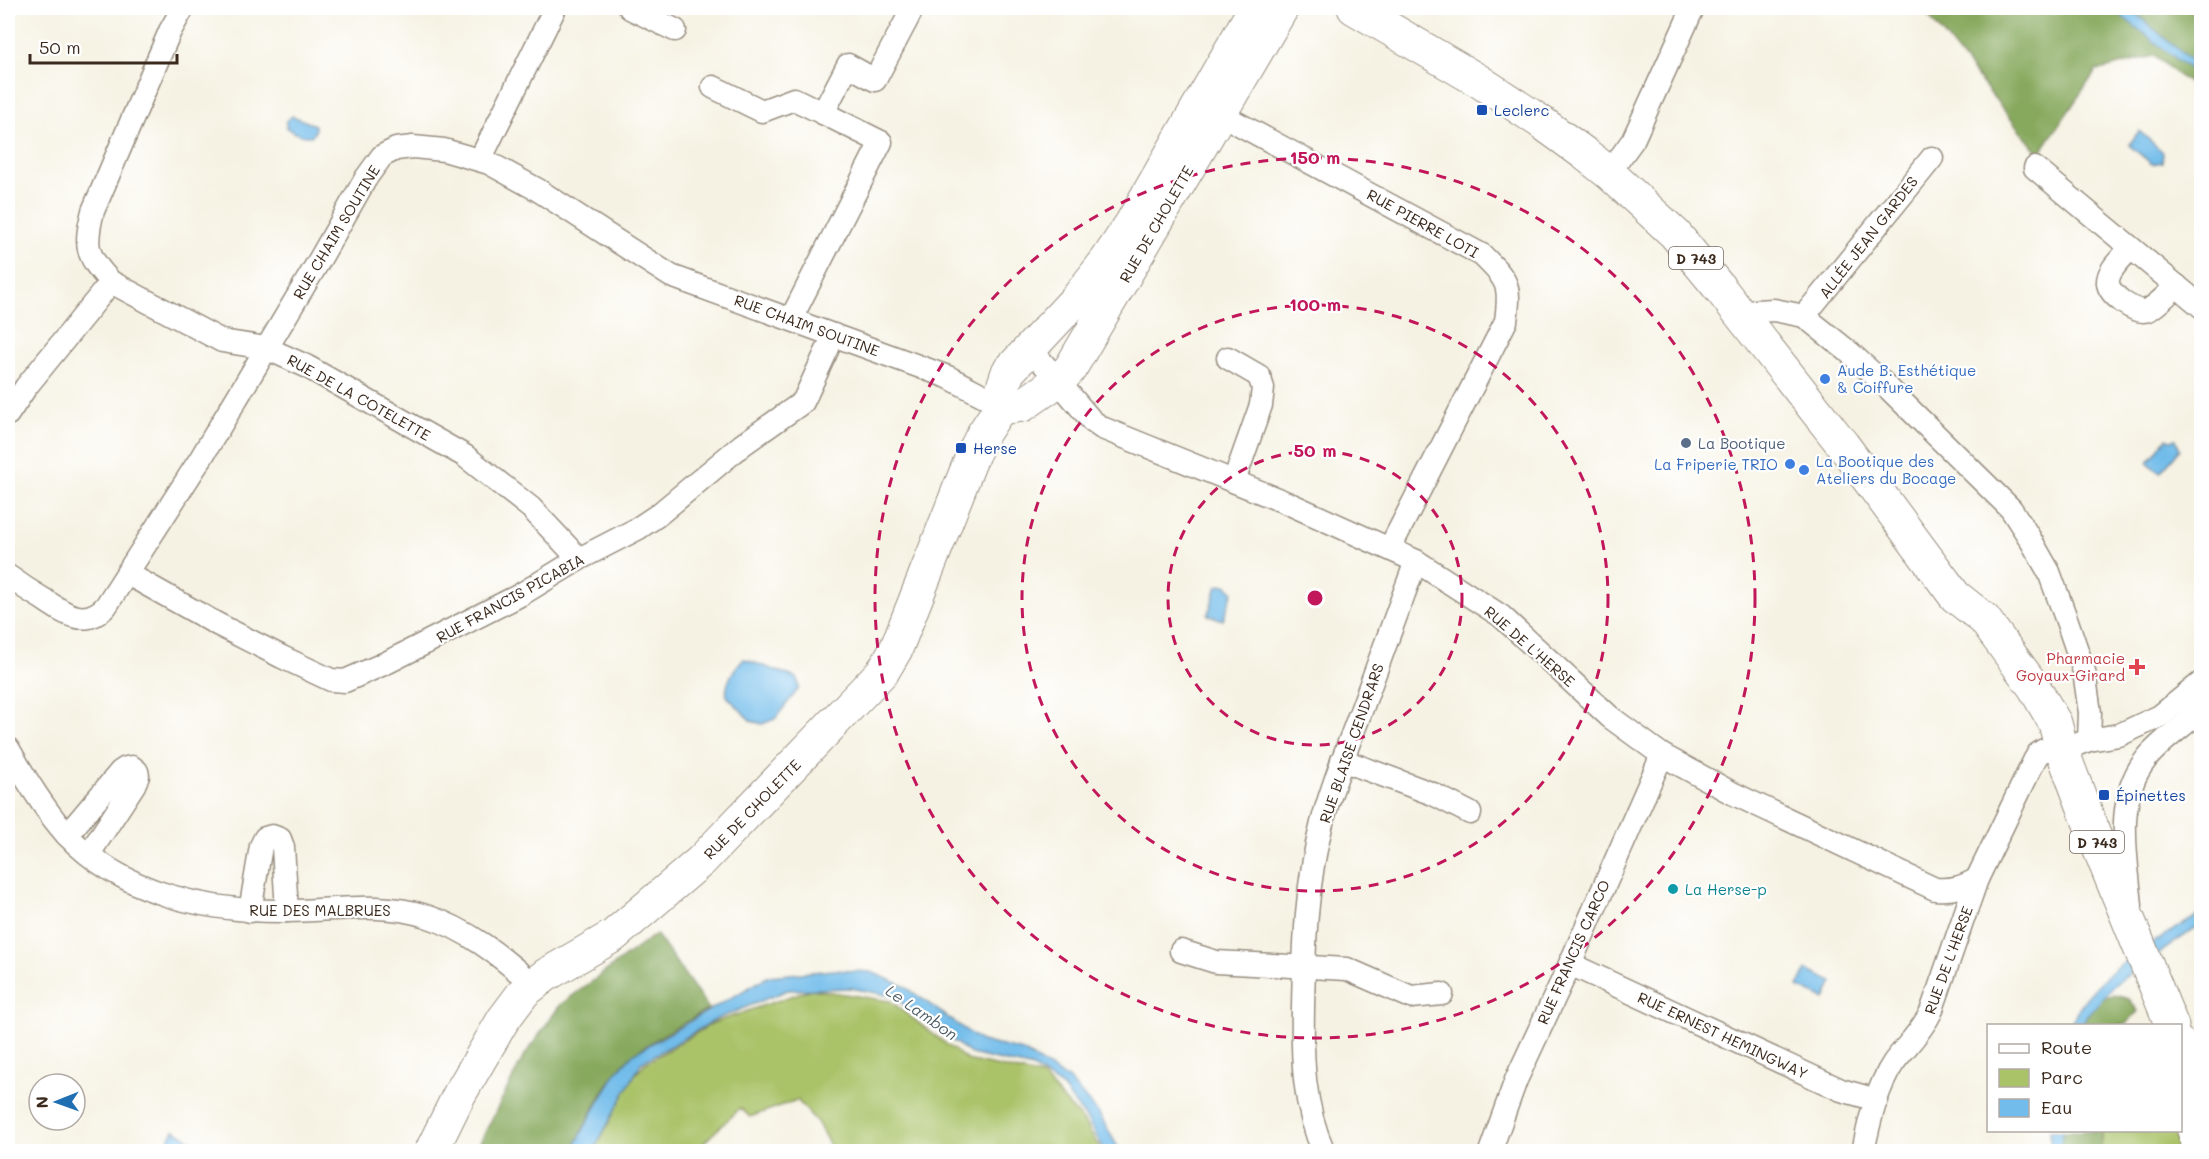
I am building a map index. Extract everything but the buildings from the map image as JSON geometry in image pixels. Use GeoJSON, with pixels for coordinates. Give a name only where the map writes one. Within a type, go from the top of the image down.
{"type":"FeatureCollection","features":[{"type":"Feature","properties":{"kind":"main road","name":"RUE DE CHOLETTE"},"geometry":{"type":"LineString","coordinates":[[1000,408],[1023,405],[1059,380],[1079,356],[1210,108],[1255,8]]}},
{"type":"Feature","properties":{"kind":"main road","name":"RUE DE CHOLETTE"},"geometry":{"type":"LineString","coordinates":[[431,1152],[459,1095],[502,1020],[515,1002],[532,984],[613,936],[701,861],[883,671],[896,649],[973,454],[1000,408],[1002,390],[1008,372],[1079,296],[1107,260],[1210,108],[1282,8]]}},
{"type":"Feature","properties":{"kind":"main road","name":"D 743"},"geometry":{"type":"LineString","coordinates":[[1354,8],[1479,81],[1541,122],[1609,173],[1675,234],[1744,318],[1955,596],[1984,620],[2034,687],[2055,723],[2075,745],[2134,934],[2171,1024]]}},
{"type":"Feature","properties":{"kind":"main road"},"geometry":{"type":"LineString","coordinates":[[2182,1046],[2202,1087]]}},
{"type":"Feature","properties":{"kind":"main road"},"geometry":{"type":"LineString","coordinates":[[2182,1089],[2201,1152]]}},
{"type":"Feature","properties":{"kind":"street"},"geometry":{"type":"LineString","coordinates":[[8,414],[15,386],[111,282],[91,259],[88,231],[93,211],[170,32],[183,8]]}},
{"type":"Feature","properties":{"kind":"street"},"geometry":{"type":"LineString","coordinates":[[480,160],[555,8]]}},
{"type":"Feature","properties":{"kind":"street"},"geometry":{"type":"LineString","coordinates":[[630,8],[675,30]]}},
{"type":"Feature","properties":{"kind":"street"},"geometry":{"type":"LineString","coordinates":[[823,113],[848,65],[875,80],[913,8]]}},
{"type":"Feature","properties":{"kind":"street"},"geometry":{"type":"LineString","coordinates":[[1609,173],[1633,140],[1694,8]]}},
{"type":"Feature","properties":{"kind":"street"},"geometry":{"type":"LineString","coordinates":[[713,87],[762,111],[794,99],[881,142],[791,319]]}},
{"type":"Feature","properties":{"kind":"street","name":"RUE PIERRE LOTI"},"geometry":{"type":"LineString","coordinates":[[1210,108],[1237,125],[1482,255],[1503,276],[1509,296],[1506,321],[1390,548]]}},
{"type":"Feature","properties":{"kind":"street","name":"RUE CHAIM SOUTINE"},"geometry":{"type":"LineString","coordinates":[[8,576],[67,615],[88,617],[99,614],[128,574],[201,458],[366,178],[382,156],[396,149],[413,147],[444,150],[480,160],[538,190],[671,276],[948,377],[988,398],[1000,408]]}},
{"type":"Feature","properties":{"kind":"street","name":"ALLÉE JEAN GARDES"},"geometry":{"type":"LineString","coordinates":[[1804,316],[1932,158]]}},
{"type":"Feature","properties":{"kind":"street"},"geometry":{"type":"LineString","coordinates":[[2035,168],[2202,307]]}},
{"type":"Feature","properties":{"kind":"street"},"geometry":{"type":"LineString","coordinates":[[2131,248],[2110,274],[2108,282],[2110,289],[2131,309],[2148,310],[2177,286]]}},
{"type":"Feature","properties":{"kind":"street","name":"RUE DE LA COTELETTE"},"geometry":{"type":"LineString","coordinates":[[111,282],[222,341],[266,348],[306,366],[465,456],[531,508],[579,559]]}},
{"type":"Feature","properties":{"kind":"street"},"geometry":{"type":"LineString","coordinates":[[1744,318],[1755,310],[1774,310],[1804,316],[1881,381],[1987,483],[2017,518],[2049,572],[2084,671],[2090,713],[2075,745]]}},
{"type":"Feature","properties":{"kind":"street","name":"RUE FRANCIS PICABIA"},"geometry":{"type":"LineString","coordinates":[[128,574],[217,624],[331,680],[339,681],[360,675],[520,595],[579,559],[604,548],[651,520],[742,445],[803,402],[834,335]]}},
{"type":"Feature","properties":{"kind":"street","name":"RUE DE L'HERSE"},"geometry":{"type":"LineString","coordinates":[[1030,348],[1092,421],[1101,428],[1234,481],[1416,561],[1501,616],[1611,717],[1662,755],[1732,793],[1935,889],[1961,888],[1977,879]]}},
{"type":"Feature","properties":{"kind":"street"},"geometry":{"type":"LineString","coordinates":[[1228,358],[1259,376],[1263,388],[1261,405],[1234,481]]}},
{"type":"Feature","properties":{"kind":"street","name":"RUE BLAISE CENDRARS"},"geometry":{"type":"LineString","coordinates":[[1324,1152],[1311,1118],[1305,1085],[1302,1031],[1303,966],[1310,889],[1322,824],[1342,760],[1416,561]]}},
{"type":"Feature","properties":{"kind":"street"},"geometry":{"type":"LineString","coordinates":[[2075,745],[2119,735],[2150,721],[2160,716],[2202,682]]}},
{"type":"Feature","properties":{"kind":"street"},"geometry":{"type":"LineString","coordinates":[[2134,934],[2125,816],[2128,795],[2134,777],[2147,758],[2202,709]]}},
{"type":"Feature","properties":{"kind":"street","name":"RUE DE L'HERSE"},"geometry":{"type":"LineString","coordinates":[[1863,1152],[1877,1100],[1894,1062],[1925,1025],[1977,879],[2038,754],[2044,750],[2075,745]]}},
{"type":"Feature","properties":{"kind":"street","name":"RUE DES MALBRUES"},"geometry":{"type":"LineString","coordinates":[[8,748],[30,787],[67,835],[89,854],[117,873],[163,894],[195,903],[250,911],[382,908],[426,915],[462,930],[499,955],[532,984]]}},
{"type":"Feature","properties":{"kind":"street","name":"RUE FRANCIS CARCO"},"geometry":{"type":"LineString","coordinates":[[1491,1152],[1516,1080],[1662,755]]}},
{"type":"Feature","properties":{"kind":"street"},"geometry":{"type":"LineString","coordinates":[[1342,760],[1433,794],[1470,813]]}},
{"type":"Feature","properties":{"kind":"street"},"geometry":{"type":"LineString","coordinates":[[67,835],[120,772],[132,767],[137,771],[138,776],[134,785],[89,854]]}},
{"type":"Feature","properties":{"kind":"street"},"geometry":{"type":"LineString","coordinates":[[250,911],[261,846],[265,838],[272,836],[280,839],[283,847],[287,911]]}},
{"type":"Feature","properties":{"kind":"street"},"geometry":{"type":"LineString","coordinates":[[1181,951],[1216,962],[1347,969],[1411,997],[1442,993]]}},
{"type":"Feature","properties":{"kind":"street","name":"RUE ERNEST HEMINGWAY"},"geometry":{"type":"LineString","coordinates":[[1570,964],[1841,1090],[1877,1100]]}},
{"type":"Feature","properties":{"kind":"green space"},"geometry":{"type":"Polygon","coordinates":[[[1922,8],[2189,8],[2201,22],[2201,93],[2154,56],[2096,71],[2039,154],[1922,8]]]}},
{"type":"Feature","properties":{"kind":"green space"},"geometry":{"type":"Polygon","coordinates":[[[656,934],[709,1009],[652,1042],[624,1063],[599,1099],[572,1151],[475,1152],[523,1058],[560,1005],[656,934]]]}},
{"type":"Feature","properties":{"kind":"green space"},"geometry":{"type":"Polygon","coordinates":[[[811,989],[890,1001],[967,1060],[1042,1076],[1084,1122],[1102,1151],[833,1151],[817,1122],[797,1100],[750,1117],[740,1108],[695,1151],[593,1152],[628,1083],[644,1064],[713,1023],[811,989]]]}},
{"type":"Feature","properties":{"kind":"green space"},"geometry":{"type":"Polygon","coordinates":[[[2114,995],[2129,999],[2138,1011],[2127,1024],[2082,1024],[2103,997],[2114,995]]]}},
{"type":"Feature","properties":{"kind":"green space"},"geometry":{"type":"Polygon","coordinates":[[[2062,1132],[2102,1132],[2101,1151],[2061,1151],[2062,1132]]]}},
{"type":"Feature","properties":{"kind":"green space"},"geometry":{"type":"Polygon","coordinates":[[[2102,1132],[2174,1132],[2178,1151],[2101,1152],[2102,1132]]]}},
{"type":"Feature","properties":{"kind":"water"},"geometry":{"type":"Polygon","coordinates":[[[2111,8],[2129,8],[2201,69],[2201,78],[2111,8]]]}},
{"type":"Feature","properties":{"kind":"water"},"geometry":{"type":"Polygon","coordinates":[[[292,116],[315,125],[313,135],[299,134],[286,127],[286,121],[292,116]]]}},
{"type":"Feature","properties":{"kind":"water"},"geometry":{"type":"Polygon","coordinates":[[[2139,131],[2163,152],[2162,162],[2152,164],[2129,145],[2139,131]]]}},
{"type":"Feature","properties":{"kind":"water"},"geometry":{"type":"Polygon","coordinates":[[[2167,438],[2176,439],[2180,449],[2160,473],[2148,462],[2167,438]]]}},
{"type":"Feature","properties":{"kind":"water"},"geometry":{"type":"Polygon","coordinates":[[[1226,585],[1233,591],[1223,620],[1208,615],[1217,586],[1226,585]]]}},
{"type":"Feature","properties":{"kind":"water"},"geometry":{"type":"Polygon","coordinates":[[[744,659],[797,678],[799,688],[775,719],[762,724],[751,721],[727,696],[731,676],[744,659]]]}},
{"type":"Feature","properties":{"kind":"water"},"geometry":{"type":"Polygon","coordinates":[[[2201,914],[2201,924],[2114,985],[2081,1024],[2070,1024],[2086,998],[2111,972],[2201,914]]]}},
{"type":"Feature","properties":{"kind":"water","name":"Le Lambon"},"geometry":{"type":"Polygon","coordinates":[[[833,970],[871,972],[904,986],[981,1041],[1023,1051],[1069,1080],[1099,1114],[1120,1151],[1105,1151],[1088,1121],[1063,1088],[1033,1068],[971,1054],[892,996],[851,988],[788,990],[717,1019],[641,1063],[593,1151],[572,1151],[615,1074],[633,1054],[769,976],[833,970]]]}},
{"type":"Feature","properties":{"kind":"water"},"geometry":{"type":"Polygon","coordinates":[[[1806,970],[1833,982],[1825,999],[1798,987],[1806,970]]]}},
{"type":"Feature","properties":{"kind":"water"},"geometry":{"type":"Polygon","coordinates":[[[174,1130],[198,1144],[193,1151],[185,1151],[168,1141],[174,1130]]]}},
{"type":"Feature","properties":{"kind":"water"},"geometry":{"type":"Polygon","coordinates":[[[2050,1132],[2062,1132],[2061,1151],[2050,1151],[2050,1132]]]}},
{"type":"Feature","properties":{"kind":"place","name":"Leclerc"},"geometry":{"type":"Point","coordinates":[1482,110]}},
{"type":"Feature","properties":{"kind":"place","name":"Aude B. Esthétique & Coiffure"},"geometry":{"type":"Point","coordinates":[1825,379]}},
{"type":"Feature","properties":{"kind":"place","name":"La Bootique"},"geometry":{"type":"Point","coordinates":[1686,443]}},
{"type":"Feature","properties":{"kind":"place","name":"Herse"},"geometry":{"type":"Point","coordinates":[961,448]}},
{"type":"Feature","properties":{"kind":"place","name":"La Friperie TRIO"},"geometry":{"type":"Point","coordinates":[1790,464]}},
{"type":"Feature","properties":{"kind":"place","name":"La Bootique des Ateliers du Bocage"},"geometry":{"type":"Point","coordinates":[1804,470]}},
{"type":"Feature","properties":{"kind":"place","name":"Pharmacie Goyaux-Girard"},"geometry":{"type":"Point","coordinates":[2137,667]}},
{"type":"Feature","properties":{"kind":"place","name":"Épinettes"},"geometry":{"type":"Point","coordinates":[2104,795]}},
{"type":"Feature","properties":{"kind":"place","name":"La Herse-p"},"geometry":{"type":"Point","coordinates":[1673,889]}}]}
